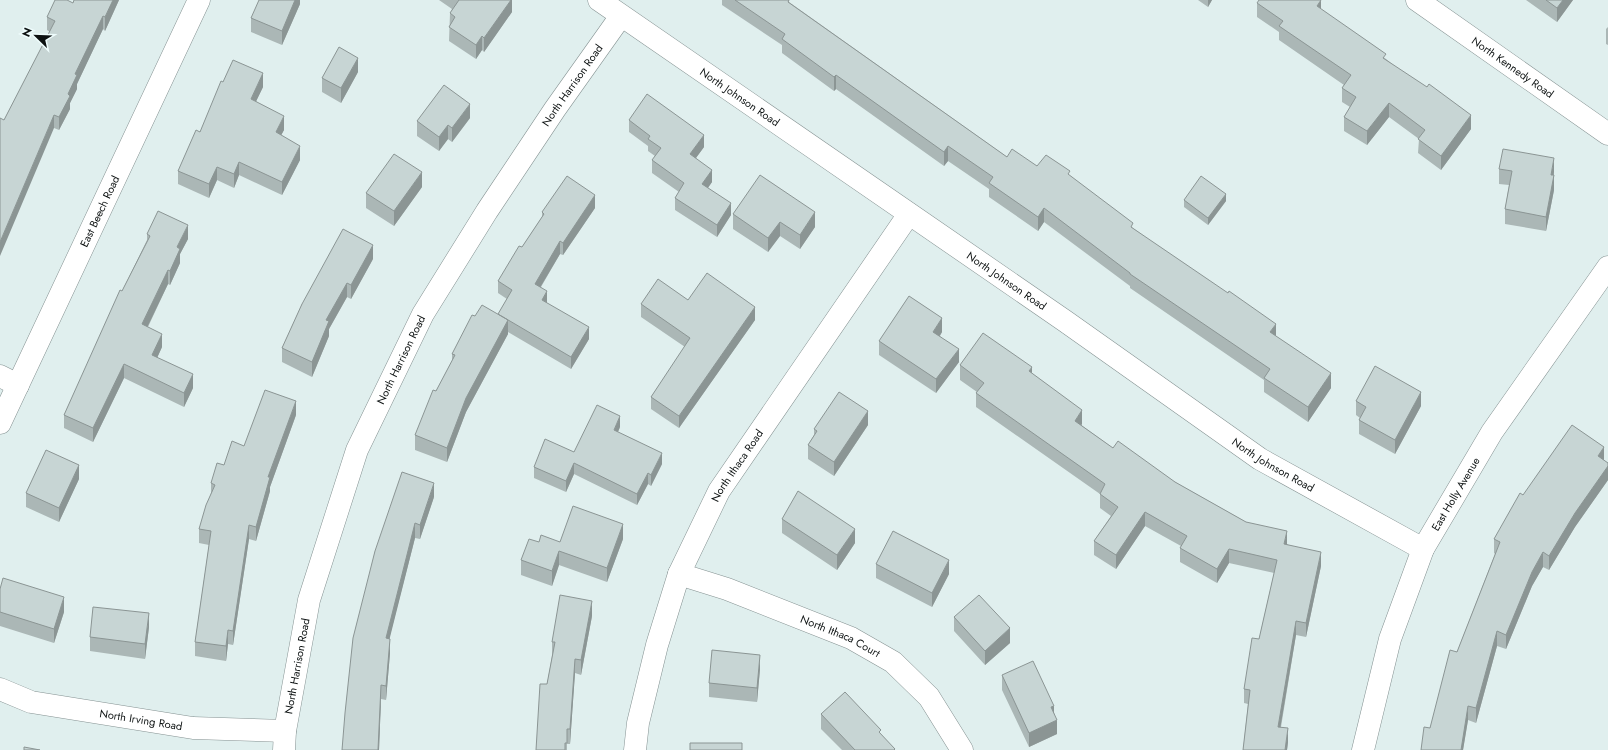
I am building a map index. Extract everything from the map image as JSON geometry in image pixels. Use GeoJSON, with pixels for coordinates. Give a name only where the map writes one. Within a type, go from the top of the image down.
{"type":"FeatureCollection","features":[{"type":"Feature","properties":{"kind":"street","name":"East Beech Road"},"geometry":{"type":"LineString","coordinates":[[0,423],[9,380],[199,0]]}},
{"type":"Feature","properties":{"kind":"street","name":"North Johnson Road"},"geometry":{"type":"LineString","coordinates":[[599,0],[1066,321],[1260,459],[1423,549]]}},
{"type":"Feature","properties":{"kind":"street","name":"North Kennedy Road"},"geometry":{"type":"LineString","coordinates":[[1417,0],[1608,134]]}},
{"type":"Feature","properties":{"kind":"street","name":"North Harrison Road"},"geometry":{"type":"LineString","coordinates":[[285,741],[310,600],[357,450],[423,314],[487,211],[555,109],[621,16]]}},
{"type":"Feature","properties":{"kind":"street","name":"North Ithaca Road"},"geometry":{"type":"LineString","coordinates":[[635,750],[638,723],[657,645],[679,574],[719,491],[909,214]]}},
{"type":"Feature","properties":{"kind":"street","name":"East Holly Avenue"},"geometry":{"type":"LineString","coordinates":[[1363,750],[1390,638],[1423,549],[1492,432],[1608,267]]}},
{"type":"Feature","properties":{"kind":"street","name":"North Ithaca Court"},"geometry":{"type":"LineString","coordinates":[[679,574],[728,589],[851,638],[893,662],[929,697],[962,750]]}},
{"type":"Feature","properties":{"kind":"street","name":"North Irving Road"},"geometry":{"type":"LineString","coordinates":[[0,689],[31,702],[192,728],[285,741]]}},
{"type":"Feature","properties":{"kind":"building"},"geometry":{"type":"Polygon","coordinates":[[[55,0],[67,0],[73,3],[74,0],[113,0],[105,17],[103,16],[75,74],[77,75],[68,94],[70,96],[59,117],[54,115],[0,242],[0,118],[4,120],[55,21],[47,17],[55,0]]]}},
{"type":"Feature","properties":{"kind":"building"},"geometry":{"type":"Polygon","coordinates":[[[259,0],[295,0],[282,31],[251,18],[259,0]]]}},
{"type":"Feature","properties":{"kind":"building"},"geometry":{"type":"Polygon","coordinates":[[[459,0],[511,0],[484,38],[482,36],[476,45],[449,27],[455,17],[450,13],[459,0]]]}},
{"type":"Feature","properties":{"kind":"building"},"geometry":{"type":"Polygon","coordinates":[[[735,0],[789,0],[788,2],[1007,157],[1012,149],[1037,166],[1046,155],[1070,171],[1068,174],[1133,223],[1131,227],[1228,293],[1229,291],[1276,324],[1270,332],[1331,373],[1308,407],[1264,378],[1270,369],[1130,274],[1044,208],[1038,217],[989,183],[993,177],[948,146],[944,152],[836,75],[834,77],[782,39],[785,34],[735,0]]]}},
{"type":"Feature","properties":{"kind":"building"},"geometry":{"type":"Polygon","coordinates":[[[1259,0],[1321,0],[1317,6],[1386,54],[1383,58],[1427,87],[1429,84],[1471,115],[1441,156],[1418,139],[1425,130],[1389,103],[1367,131],[1344,117],[1356,97],[1342,88],[1351,75],[1279,26],[1283,21],[1257,3],[1259,0]]]}},
{"type":"Feature","properties":{"kind":"building"},"geometry":{"type":"Polygon","coordinates":[[[1546,0],[1563,0],[1557,8],[1546,0]]]}},
{"type":"Feature","properties":{"kind":"building"},"geometry":{"type":"Polygon","coordinates":[[[339,47],[358,58],[341,88],[322,78],[339,47]]]}},
{"type":"Feature","properties":{"kind":"building"},"geometry":{"type":"Polygon","coordinates":[[[233,60],[263,73],[251,99],[284,116],[276,132],[300,146],[282,182],[239,162],[234,174],[217,167],[209,184],[178,171],[196,130],[200,132],[221,81],[223,82],[233,60]]]}},
{"type":"Feature","properties":{"kind":"building"},"geometry":{"type":"Polygon","coordinates":[[[444,85],[470,104],[452,128],[448,125],[439,137],[417,121],[444,85]]]}},
{"type":"Feature","properties":{"kind":"building"},"geometry":{"type":"Polygon","coordinates":[[[647,94],[704,135],[690,154],[712,170],[702,184],[731,203],[717,225],[675,198],[684,183],[652,160],[661,148],[648,139],[650,136],[629,120],[647,94]]]}},
{"type":"Feature","properties":{"kind":"building"},"geometry":{"type":"Polygon","coordinates":[[[1503,149],[1554,158],[1551,175],[1554,175],[1546,217],[1505,209],[1512,171],[1499,169],[1503,149]]]}},
{"type":"Feature","properties":{"kind":"building"},"geometry":{"type":"Polygon","coordinates":[[[394,154],[422,172],[394,211],[366,193],[394,154]]]}},
{"type":"Feature","properties":{"kind":"building"},"geometry":{"type":"Polygon","coordinates":[[[760,175],[815,212],[800,235],[780,222],[768,238],[733,214],[760,175]]]}},
{"type":"Feature","properties":{"kind":"building"},"geometry":{"type":"Polygon","coordinates":[[[567,176],[595,195],[563,243],[560,241],[535,284],[547,291],[542,300],[589,327],[571,357],[498,314],[512,290],[498,281],[519,246],[522,247],[544,214],[542,212],[567,176]]]}},
{"type":"Feature","properties":{"kind":"building"},"geometry":{"type":"Polygon","coordinates":[[[1201,176],[1226,194],[1208,218],[1184,200],[1201,176]]]}},
{"type":"Feature","properties":{"kind":"building"},"geometry":{"type":"Polygon","coordinates":[[[158,211],[188,225],[177,247],[180,249],[170,271],[168,270],[142,324],[162,334],[152,355],[193,374],[184,393],[124,364],[93,428],[64,415],[120,290],[122,291],[150,236],[147,234],[158,211]]]}},
{"type":"Feature","properties":{"kind":"building"},"geometry":{"type":"Polygon","coordinates":[[[343,229],[373,245],[351,285],[347,283],[326,320],[329,321],[312,362],[282,348],[302,304],[343,229]]]}},
{"type":"Feature","properties":{"kind":"building"},"geometry":{"type":"Polygon","coordinates":[[[707,273],[755,307],[679,416],[651,397],[690,338],[641,304],[658,279],[688,300],[707,273]]]}},
{"type":"Feature","properties":{"kind":"building"},"geometry":{"type":"Polygon","coordinates":[[[909,296],[942,318],[933,332],[959,349],[936,379],[879,341],[909,296]]]}},
{"type":"Feature","properties":{"kind":"building"},"geometry":{"type":"Polygon","coordinates":[[[482,305],[508,320],[466,398],[447,448],[415,435],[433,390],[436,391],[455,355],[452,354],[472,315],[475,316],[482,305]]]}},
{"type":"Feature","properties":{"kind":"building"},"geometry":{"type":"Polygon","coordinates":[[[983,333],[1032,367],[1029,371],[1082,410],[1075,421],[1113,448],[1118,441],[1175,482],[1246,522],[1287,531],[1284,544],[1321,552],[1306,623],[1296,621],[1278,727],[1288,728],[1285,750],[1243,750],[1250,690],[1244,689],[1252,638],[1259,639],[1277,560],[1229,549],[1217,569],[1180,548],[1187,536],[1145,512],[1116,555],[1094,541],[1118,507],[1100,494],[1105,484],[976,393],[984,383],[960,365],[983,333]]]}},
{"type":"Feature","properties":{"kind":"building"},"geometry":{"type":"Polygon","coordinates":[[[1375,366],[1421,392],[1395,440],[1359,420],[1366,407],[1356,401],[1375,366]]]}},
{"type":"Feature","properties":{"kind":"building"},"geometry":{"type":"Polygon","coordinates":[[[265,390],[296,401],[268,477],[270,477],[256,527],[249,525],[233,631],[228,630],[226,646],[195,642],[211,531],[199,529],[206,505],[215,485],[211,483],[217,463],[224,465],[232,441],[244,446],[265,390]]]}},
{"type":"Feature","properties":{"kind":"building"},"geometry":{"type":"Polygon","coordinates":[[[839,392],[868,411],[834,462],[808,445],[817,431],[814,429],[839,392]]]}},
{"type":"Feature","properties":{"kind":"building"},"geometry":{"type":"Polygon","coordinates":[[[597,405],[620,416],[614,430],[662,453],[651,475],[648,473],[637,494],[574,463],[566,481],[534,467],[545,439],[574,452],[597,405]]]}},
{"type":"Feature","properties":{"kind":"building"},"geometry":{"type":"Polygon","coordinates":[[[1572,425],[1604,447],[1598,456],[1608,463],[1608,466],[1575,513],[1549,556],[1543,552],[1532,572],[1506,635],[1497,631],[1476,708],[1468,706],[1461,750],[1421,750],[1424,727],[1430,728],[1450,650],[1457,652],[1500,542],[1494,539],[1520,493],[1523,495],[1572,425]]]}},
{"type":"Feature","properties":{"kind":"building"},"geometry":{"type":"Polygon","coordinates":[[[46,450],[79,465],[59,508],[26,493],[46,450]]]}},
{"type":"Feature","properties":{"kind":"building"},"geometry":{"type":"Polygon","coordinates":[[[402,472],[434,483],[420,525],[415,523],[386,638],[390,639],[386,686],[381,685],[378,750],[342,750],[353,638],[375,551],[402,472]]]}},
{"type":"Feature","properties":{"kind":"building"},"geometry":{"type":"Polygon","coordinates":[[[798,491],[855,529],[837,555],[782,519],[798,491]]]}},
{"type":"Feature","properties":{"kind":"building"},"geometry":{"type":"Polygon","coordinates":[[[573,506],[623,524],[607,568],[559,551],[552,571],[521,560],[529,539],[539,542],[541,535],[560,542],[573,506]]]}},
{"type":"Feature","properties":{"kind":"building"},"geometry":{"type":"Polygon","coordinates":[[[893,531],[949,560],[932,593],[876,564],[893,531]]]}},
{"type":"Feature","properties":{"kind":"building"},"geometry":{"type":"Polygon","coordinates":[[[3,578],[64,597],[54,629],[0,612],[0,589],[3,578]]]}},
{"type":"Feature","properties":{"kind":"building"},"geometry":{"type":"Polygon","coordinates":[[[560,595],[592,601],[581,660],[575,659],[570,729],[567,729],[567,743],[565,743],[565,750],[536,750],[540,684],[547,684],[555,642],[552,642],[560,595]]]}},
{"type":"Feature","properties":{"kind":"building"},"geometry":{"type":"Polygon","coordinates":[[[979,595],[1010,628],[985,651],[954,617],[979,595]]]}},
{"type":"Feature","properties":{"kind":"building"},"geometry":{"type":"Polygon","coordinates":[[[93,607],[149,613],[145,644],[90,637],[93,607]]]}},
{"type":"Feature","properties":{"kind":"building"},"geometry":{"type":"Polygon","coordinates":[[[712,650],[760,655],[757,688],[709,683],[712,650]]]}},
{"type":"Feature","properties":{"kind":"building"},"geometry":{"type":"Polygon","coordinates":[[[1033,661],[1054,706],[1051,707],[1057,720],[1029,733],[1002,675],[1033,661]]]}},
{"type":"Feature","properties":{"kind":"building"},"geometry":{"type":"Polygon","coordinates":[[[845,692],[881,730],[879,732],[895,749],[894,750],[855,750],[821,714],[845,692]]]}},
{"type":"Feature","properties":{"kind":"building"},"geometry":{"type":"Polygon","coordinates":[[[690,743],[742,743],[742,750],[690,750],[690,743]]]}},
{"type":"Feature","properties":{"kind":"building"},"geometry":{"type":"Polygon","coordinates":[[[24,747],[40,750],[24,750],[24,747]]]}}]}
